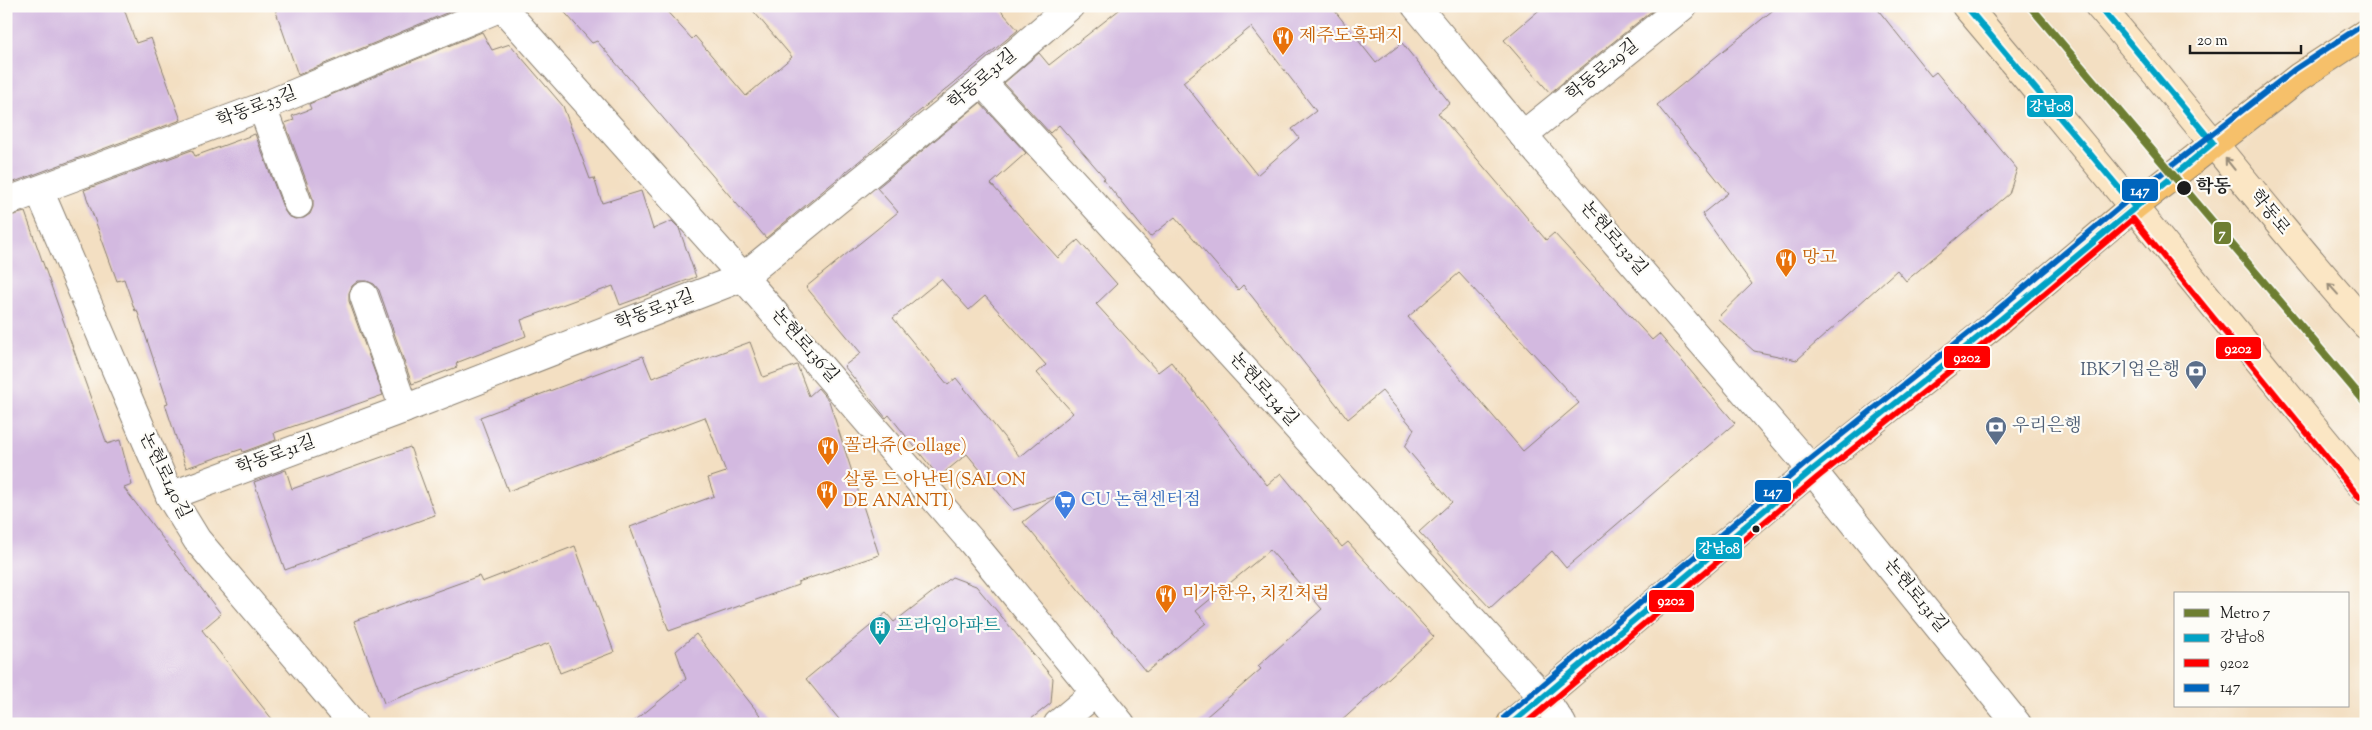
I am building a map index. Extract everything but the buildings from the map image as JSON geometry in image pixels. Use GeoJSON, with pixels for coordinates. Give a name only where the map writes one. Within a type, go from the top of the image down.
{"type":"FeatureCollection","features":[{"type":"Feature","properties":{"kind":"main road"},"geometry":{"type":"LineString","coordinates":[[1966,6],[2134,206],[2216,310],[2366,491]]}},
{"type":"Feature","properties":{"kind":"main road","name":"학동로"},"geometry":{"type":"LineString","coordinates":[[2099,6],[2159,76],[2299,251],[2366,325]]}},
{"type":"Feature","properties":{"kind":"main road"},"geometry":{"type":"LineString","coordinates":[[1512,724],[1812,470],[2002,319],[2134,206],[2299,77],[2366,33]]}},
{"type":"Feature","properties":{"kind":"street","name":"학동로31길"},"geometry":{"type":"LineString","coordinates":[[170,496],[744,277],[982,82],[1070,6]]}},
{"type":"Feature","properties":{"kind":"street","name":"논현로132길"},"geometry":{"type":"LineString","coordinates":[[1416,6],[1523,135],[1812,470]]}},
{"type":"Feature","properties":{"kind":"street","name":"학동로29길"},"geometry":{"type":"LineString","coordinates":[[1523,135],[1683,6]]}},
{"type":"Feature","properties":{"kind":"street","name":"학동로33길"},"geometry":{"type":"LineString","coordinates":[[6,202],[262,107],[503,7]]}},
{"type":"Feature","properties":{"kind":"street","name":"논현로136길"},"geometry":{"type":"LineString","coordinates":[[503,7],[744,277],[972,542],[1121,724]]}},
{"type":"Feature","properties":{"kind":"street","name":"논현로134길"},"geometry":{"type":"LineString","coordinates":[[982,82],[1543,697],[1562,724]]}},
{"type":"Feature","properties":{"kind":"street"},"geometry":{"type":"LineString","coordinates":[[262,107],[298,204]]}},
{"type":"Feature","properties":{"kind":"street","name":"논현로140길"},"geometry":{"type":"LineString","coordinates":[[39,190],[170,496],[198,540],[353,724]]}},
{"type":"Feature","properties":{"kind":"street"},"geometry":{"type":"LineString","coordinates":[[364,296],[404,408]]}},
{"type":"Feature","properties":{"kind":"street","name":"논현로131길"},"geometry":{"type":"LineString","coordinates":[[1812,470],[2017,724]]}},
{"type":"Feature","properties":{"kind":"street"},"geometry":{"type":"LineString","coordinates":[[1058,724],[1095,694]]}},
{"type":"Feature","properties":{"kind":"metro line","name":"7"},"geometry":{"type":"LineString","coordinates":[[2030,6],[2366,403]]}},
{"type":"Feature","properties":{"kind":"transit line","name":"강남08"},"geometry":{"type":"LineString","coordinates":[[1966,6],[2134,206]]}},
{"type":"Feature","properties":{"kind":"transit line","name":"강남08"},"geometry":{"type":"LineString","coordinates":[[1511,724],[1812,470],[2001,319],[2213,143],[2099,6]]}},
{"type":"Feature","properties":{"kind":"transit line","name":"147"},"geometry":{"type":"LineString","coordinates":[[1505,717],[1806,463],[1995,312],[2129,199],[2294,70],[2361,26]]}},
{"type":"Feature","properties":{"kind":"transit line","name":"9202"},"geometry":{"type":"LineString","coordinates":[[1525,724],[1818,477],[2006,326],[2133,219],[2359,497]]}},
{"type":"Feature","properties":{"kind":"place","name":"제주도흑돼지"},"geometry":{"type":"Point","coordinates":[1283,56]}},
{"type":"Feature","properties":{"kind":"place","name":"학동"},"geometry":{"type":"Point","coordinates":[2184,188]}},
{"type":"Feature","properties":{"kind":"place","name":"망고"},"geometry":{"type":"Point","coordinates":[1786,278]}},
{"type":"Feature","properties":{"kind":"place","name":"IBK기업은행"},"geometry":{"type":"Point","coordinates":[2196,390]}},
{"type":"Feature","properties":{"kind":"place","name":"우리은행"},"geometry":{"type":"Point","coordinates":[1996,446]}},
{"type":"Feature","properties":{"kind":"place","name":"꼴라쥬(Collage)"},"geometry":{"type":"Point","coordinates":[828,466]}},
{"type":"Feature","properties":{"kind":"place","name":"살롱 드 아난티(SALON DE ANANTI)"},"geometry":{"type":"Point","coordinates":[827,510]}},
{"type":"Feature","properties":{"kind":"place","name":"CU 논현센터점"},"geometry":{"type":"Point","coordinates":[1065,520]}},
{"type":"Feature","properties":{"kind":"place","name":"미가한우, 치킨처럼"},"geometry":{"type":"Point","coordinates":[1166,614]}},
{"type":"Feature","properties":{"kind":"place","name":"프라임아파트"},"geometry":{"type":"Point","coordinates":[880,646]}}]}
